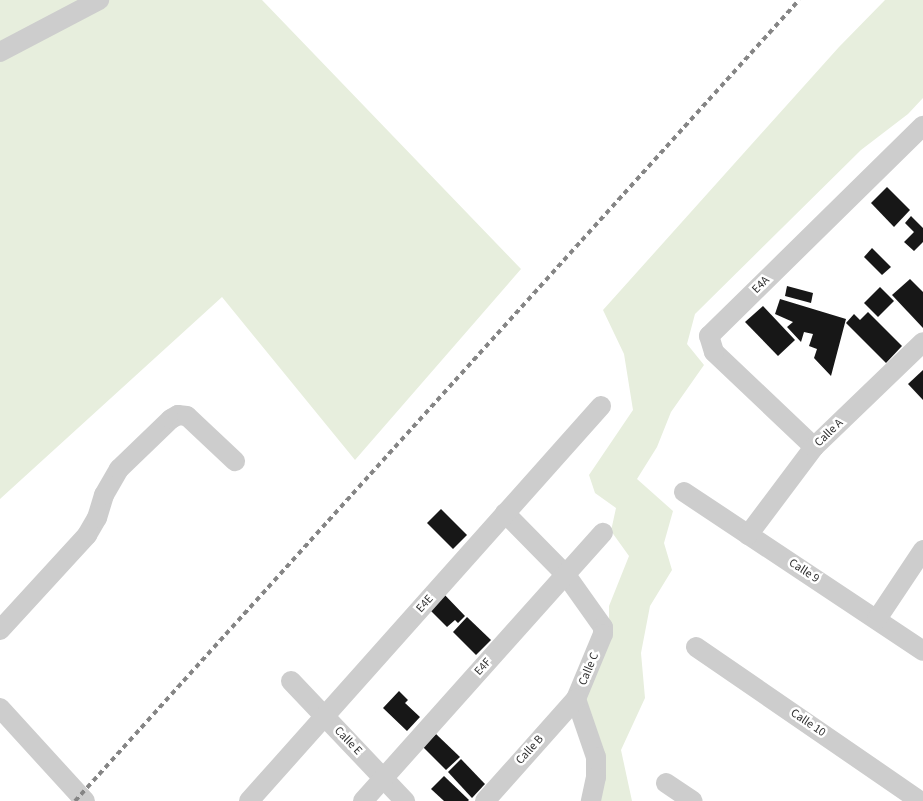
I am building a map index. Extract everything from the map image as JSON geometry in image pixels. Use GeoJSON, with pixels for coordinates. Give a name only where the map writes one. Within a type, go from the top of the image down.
{"type":"FeatureCollection","features":[{"type":"Feature","properties":{"kind":"street"},"geometry":{"type":"LineString","coordinates":[[0,52],[99,0]]}},
{"type":"Feature","properties":{"kind":"street","name":"E4A"},"geometry":{"type":"LineString","coordinates":[[814,447],[714,352],[709,336],[923,126]]}},
{"type":"Feature","properties":{"kind":"street","name":"Calle A"},"geometry":{"type":"LineString","coordinates":[[748,536],[814,447],[923,342]]}},
{"type":"Feature","properties":{"kind":"street","name":"E4E"},"geometry":{"type":"LineString","coordinates":[[249,801],[601,406]]}},
{"type":"Feature","properties":{"kind":"street"},"geometry":{"type":"LineString","coordinates":[[0,630],[87,536],[97,518],[104,495],[119,469],[171,419],[178,416],[187,416],[235,461]]}},
{"type":"Feature","properties":{"kind":"street","name":"Calle 9"},"geometry":{"type":"LineString","coordinates":[[684,492],[923,651]]}},
{"type":"Feature","properties":{"kind":"street"},"geometry":{"type":"LineString","coordinates":[[505,514],[566,575]]}},
{"type":"Feature","properties":{"kind":"street","name":"E4F"},"geometry":{"type":"LineString","coordinates":[[363,801],[603,533]]}},
{"type":"Feature","properties":{"kind":"street"},"geometry":{"type":"LineString","coordinates":[[877,619],[923,550]]}},
{"type":"Feature","properties":{"kind":"street","name":"Calle C"},"geometry":{"type":"LineString","coordinates":[[566,575],[603,627],[603,634],[576,699],[596,757],[596,777],[591,801]]}},
{"type":"Feature","properties":{"kind":"street","name":"Calle 10"},"geometry":{"type":"LineString","coordinates":[[696,647],[920,801]]}},
{"type":"Feature","properties":{"kind":"street","name":"Calle E"},"geometry":{"type":"LineString","coordinates":[[290,681],[405,801]]}},
{"type":"Feature","properties":{"kind":"street","name":"Calle B"},"geometry":{"type":"LineString","coordinates":[[485,801],[576,699]]}},
{"type":"Feature","properties":{"kind":"street"},"geometry":{"type":"LineString","coordinates":[[0,708],[85,801]]}},
{"type":"Feature","properties":{"kind":"street"},"geometry":{"type":"LineString","coordinates":[[666,783],[693,801]]}},
{"type":"Feature","properties":{"kind":"green space"},"geometry":{"type":"Polygon","coordinates":[[[0,0],[262,0],[521,269],[355,460],[222,297],[0,499],[0,0]]]}},
{"type":"Feature","properties":{"kind":"green space"},"geometry":{"type":"Polygon","coordinates":[[[885,0],[923,0],[923,98],[908,114],[861,150],[695,314],[687,344],[704,365],[671,412],[657,447],[637,479],[673,511],[664,543],[672,570],[650,606],[641,653],[645,698],[621,750],[632,801],[599,801],[585,695],[609,637],[609,606],[629,556],[611,531],[616,508],[595,493],[589,475],[633,410],[624,354],[603,310],[839,47],[885,0]]]}},
{"type":"Feature","properties":{"kind":"building"},"geometry":{"type":"Polygon","coordinates":[[[887,187],[910,210],[894,227],[871,203],[887,187]]]}},
{"type":"Feature","properties":{"kind":"building"},"geometry":{"type":"Polygon","coordinates":[[[911,216],[923,228],[923,242],[914,251],[904,242],[914,232],[905,223],[911,216]]]}},
{"type":"Feature","properties":{"kind":"building"},"geometry":{"type":"Polygon","coordinates":[[[872,248],[891,267],[882,275],[864,257],[872,248]]]}},
{"type":"Feature","properties":{"kind":"building"},"geometry":{"type":"Polygon","coordinates":[[[910,279],[923,292],[923,328],[892,295],[910,279]]]}},
{"type":"Feature","properties":{"kind":"building"},"geometry":{"type":"Polygon","coordinates":[[[787,286],[813,293],[811,303],[785,296],[787,286]]]}},
{"type":"Feature","properties":{"kind":"building"},"geometry":{"type":"Polygon","coordinates":[[[880,287],[894,301],[878,317],[864,303],[880,287]]]}},
{"type":"Feature","properties":{"kind":"building"},"geometry":{"type":"Polygon","coordinates":[[[780,299],[846,319],[831,376],[814,358],[817,349],[809,346],[813,334],[804,332],[801,342],[787,327],[793,322],[775,314],[780,299]]]}},
{"type":"Feature","properties":{"kind":"building"},"geometry":{"type":"Polygon","coordinates":[[[763,306],[795,340],[778,356],[745,322],[763,306]]]}},
{"type":"Feature","properties":{"kind":"building"},"geometry":{"type":"Polygon","coordinates":[[[868,312],[902,346],[886,363],[846,323],[854,314],[860,320],[868,312]]]}},
{"type":"Feature","properties":{"kind":"building"},"geometry":{"type":"Polygon","coordinates":[[[923,370],[923,400],[908,384],[923,370]]]}},
{"type":"Feature","properties":{"kind":"building"},"geometry":{"type":"Polygon","coordinates":[[[441,509],[467,535],[453,549],[427,523],[441,509]]]}},
{"type":"Feature","properties":{"kind":"building"},"geometry":{"type":"Polygon","coordinates":[[[441,591],[465,616],[458,623],[455,620],[447,627],[426,606],[441,591]]]}},
{"type":"Feature","properties":{"kind":"building"},"geometry":{"type":"Polygon","coordinates":[[[467,617],[491,640],[476,655],[453,632],[467,617]]]}},
{"type":"Feature","properties":{"kind":"building"},"geometry":{"type":"Polygon","coordinates":[[[399,691],[408,700],[405,703],[420,717],[407,731],[383,708],[399,691]]]}},
{"type":"Feature","properties":{"kind":"building"},"geometry":{"type":"Polygon","coordinates":[[[436,734],[460,757],[446,770],[423,747],[436,734]]]}},
{"type":"Feature","properties":{"kind":"building"},"geometry":{"type":"Polygon","coordinates":[[[461,759],[485,784],[472,798],[448,772],[461,759]]]}},
{"type":"Feature","properties":{"kind":"building"},"geometry":{"type":"Polygon","coordinates":[[[444,776],[468,801],[444,801],[431,789],[444,776]]]}},
{"type":"Feature","properties":{"kind":"railway"},"geometry":{"type":"LineString","coordinates":[[75,801],[799,0]]}}]}
